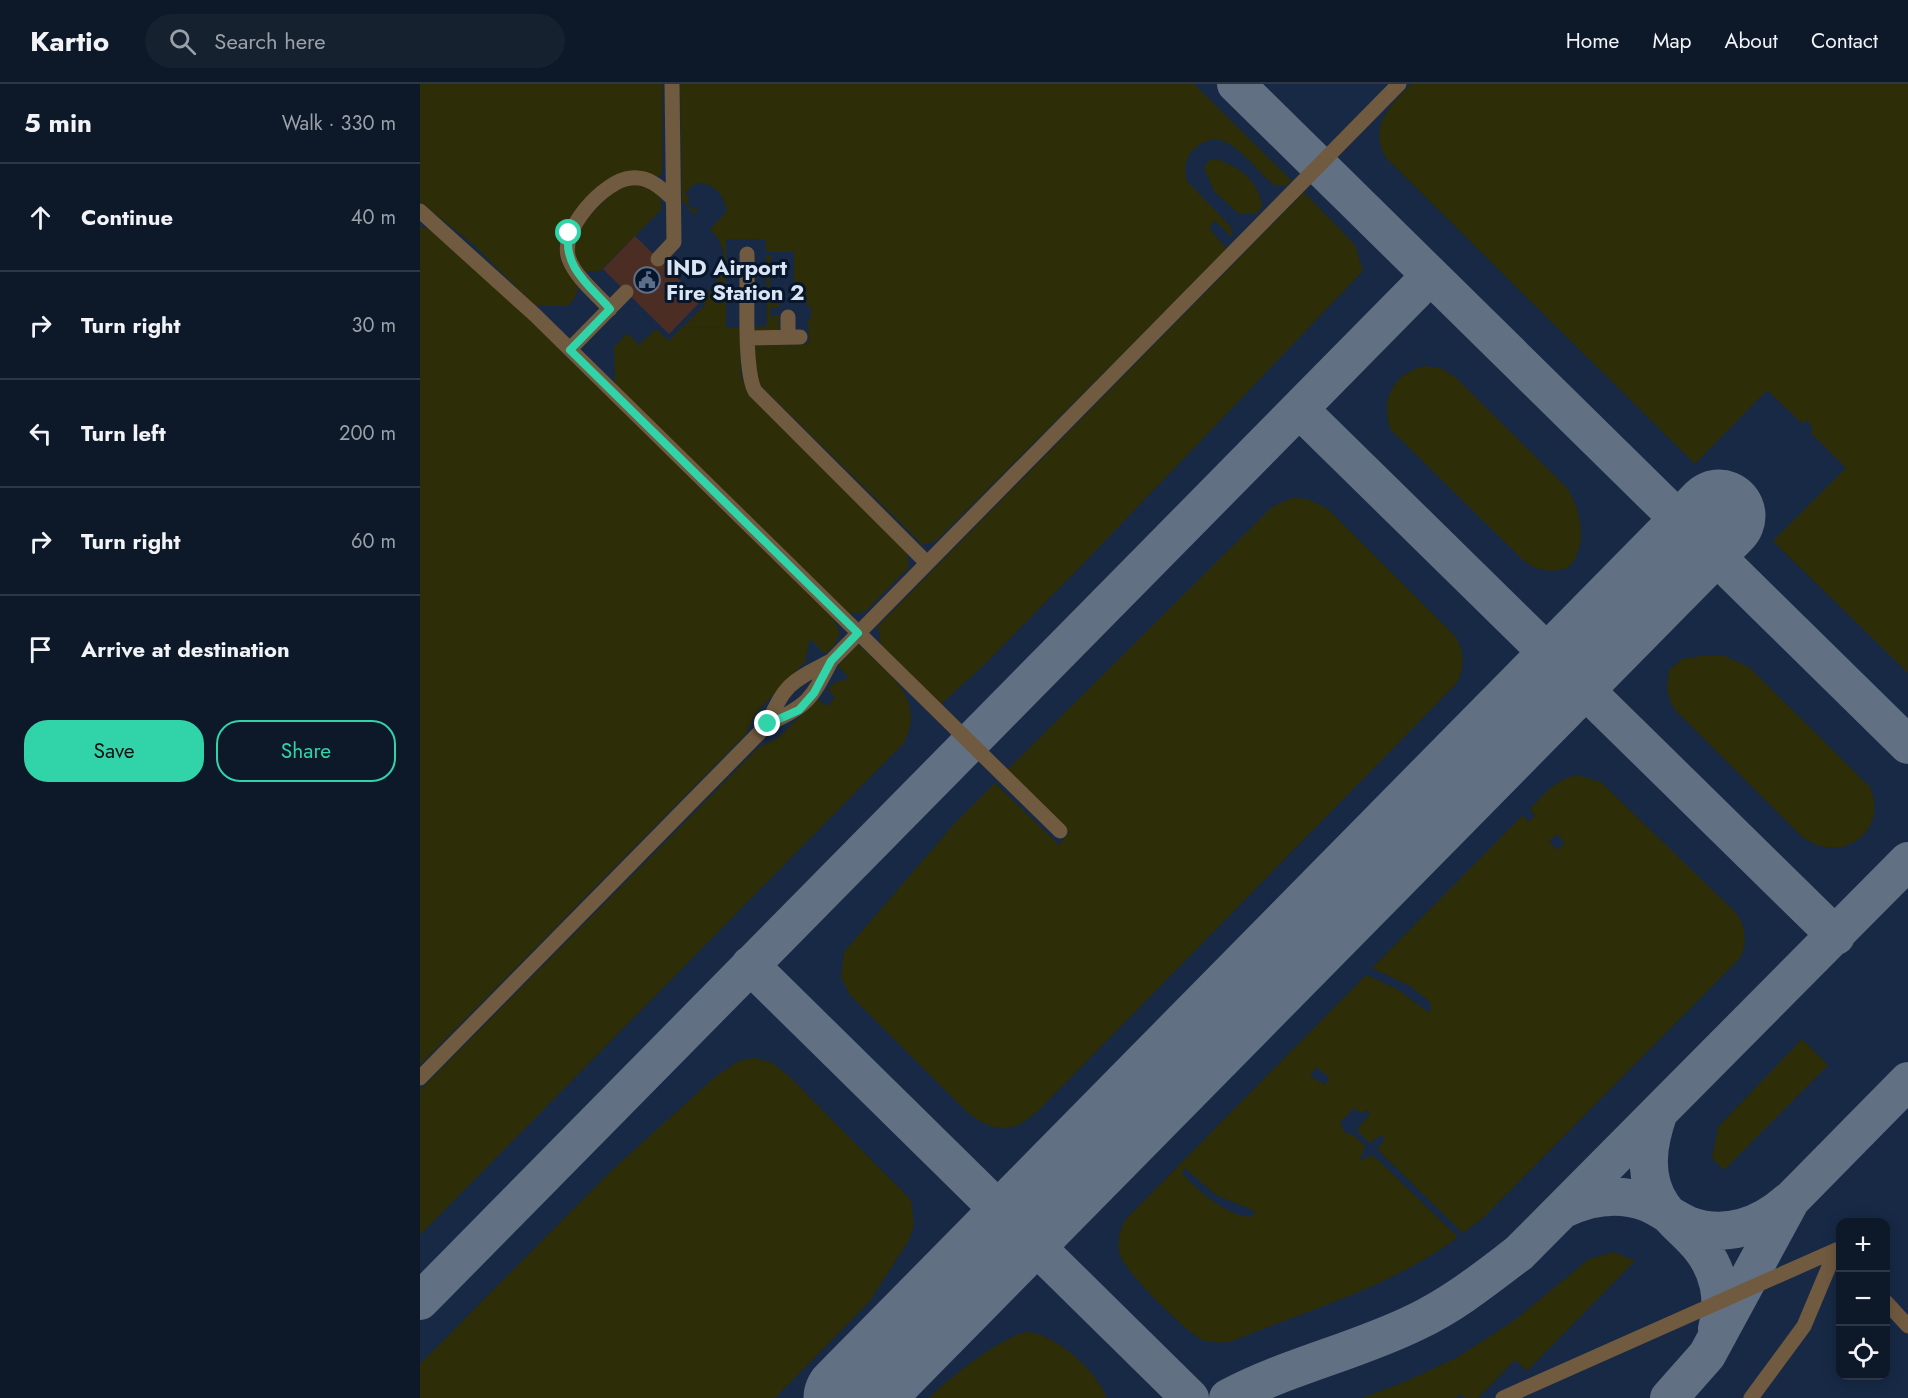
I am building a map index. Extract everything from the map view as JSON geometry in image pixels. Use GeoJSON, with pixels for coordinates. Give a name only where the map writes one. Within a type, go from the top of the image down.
{"type":"FeatureCollection","features":[{"type":"Feature","properties":{"kind":"lane"},"geometry":{"type":"LineString","coordinates":[[658,259],[674,242],[672,84]]}},
{"type":"Feature","properties":{"kind":"lane"},"geometry":{"type":"LineString","coordinates":[[420,1078],[768,724],[799,710],[814,693],[831,661],[1399,84]]}},
{"type":"Feature","properties":{"kind":"lane"},"geometry":{"type":"LineString","coordinates":[[610,309],[576,271],[569,259],[566,246],[569,233],[576,221],[618,182],[631,178],[643,179],[655,184],[672,198]]}},
{"type":"Feature","properties":{"kind":"lane"},"geometry":{"type":"LineString","coordinates":[[421,214],[570,350],[1059,831]]}},
{"type":"Feature","properties":{"kind":"lane"},"geometry":{"type":"LineString","coordinates":[[747,254],[749,374],[756,391],[927,563]]}},
{"type":"Feature","properties":{"kind":"lane"},"geometry":{"type":"LineString","coordinates":[[570,350],[626,292]]}},
{"type":"Feature","properties":{"kind":"lane"},"geometry":{"type":"LineString","coordinates":[[748,338],[794,337],[788,317]]}},
{"type":"Feature","properties":{"kind":"lane"},"geometry":{"type":"LineString","coordinates":[[768,724],[780,694],[796,679],[831,661]]}},
{"type":"Feature","properties":{"kind":"lane"},"geometry":{"type":"LineString","coordinates":[[1503,1398],[1836,1253]]}},
{"type":"Feature","properties":{"kind":"lane"},"geometry":{"type":"LineString","coordinates":[[1751,1398],[1804,1326],[1836,1256]]}},
{"type":"Feature","properties":{"kind":"lane"},"geometry":{"type":"LineString","coordinates":[[1890,1306],[1908,1326]]}},
{"type":"Feature","properties":{"kind":"shaded area"},"geometry":{"type":"Polygon","coordinates":[[[420,84],[1908,84],[1908,1398],[420,1398],[420,84]]]}},
{"type":"Feature","properties":{"kind":"shaded area"},"geometry":{"type":"Polygon","coordinates":[[[420,84],[663,84],[662,173],[657,177],[645,172],[570,219],[563,230],[560,256],[578,288],[575,298],[569,305],[534,305],[474,245],[420,202],[420,84]]]}},
{"type":"Feature","properties":{"kind":"shaded area"},"geometry":{"type":"Polygon","coordinates":[[[680,84],[1194,84],[1292,181],[1285,186],[1276,186],[1239,151],[1219,140],[1208,141],[1196,147],[1186,162],[1187,181],[1231,227],[1233,238],[1215,221],[1209,228],[1227,249],[936,541],[923,545],[759,384],[755,373],[755,346],[809,344],[808,320],[811,319],[811,307],[807,306],[807,300],[794,300],[794,252],[766,252],[766,239],[726,240],[726,327],[683,327],[705,305],[703,301],[720,274],[724,256],[722,247],[710,229],[727,211],[717,190],[701,183],[695,183],[685,193],[690,199],[686,203],[694,210],[699,206],[695,215],[682,201],[680,84]]]}},
{"type":"Feature","properties":{"kind":"shaded area"},"geometry":{"type":"Polygon","coordinates":[[[1411,84],[1908,84],[1908,673],[1773,541],[1846,468],[1810,432],[1813,429],[1807,420],[1803,424],[1767,390],[1695,464],[1387,159],[1381,147],[1380,127],[1389,109],[1411,84]]]}},
{"type":"Feature","properties":{"kind":"shaded area"},"geometry":{"type":"Polygon","coordinates":[[[1215,159],[1231,165],[1252,182],[1257,189],[1262,206],[1257,214],[1239,214],[1214,191],[1204,168],[1208,161],[1215,159]]]}},
{"type":"Feature","properties":{"kind":"shaded area"},"geometry":{"type":"Polygon","coordinates":[[[637,184],[647,187],[659,196],[660,211],[600,271],[586,271],[577,262],[574,251],[576,239],[582,227],[610,196],[621,188],[637,184]]]}},
{"type":"Feature","properties":{"kind":"shaded area"},"geometry":{"type":"Polygon","coordinates":[[[1304,192],[1355,245],[1363,271],[1081,566],[983,666],[941,704],[881,645],[878,626],[1304,192]]]}},
{"type":"Feature","properties":{"kind":"shaded area"},"geometry":{"type":"Polygon","coordinates":[[[420,226],[431,230],[487,278],[833,618],[840,633],[834,646],[825,654],[810,639],[805,662],[755,714],[746,734],[420,1065],[420,226]]]}},
{"type":"Feature","properties":{"kind":"shaded area"},"geometry":{"type":"Polygon","coordinates":[[[766,255],[771,255],[769,300],[779,301],[779,307],[771,307],[770,317],[779,315],[779,332],[756,331],[754,327],[767,326],[766,255]]]}},
{"type":"Feature","properties":{"kind":"shaded area"},"geometry":{"type":"Polygon","coordinates":[[[681,328],[740,328],[741,375],[748,394],[907,552],[909,567],[865,612],[849,614],[615,385],[614,347],[627,333],[639,345],[656,329],[669,341],[681,328]]]}},
{"type":"Feature","properties":{"kind":"shaded area"},"geometry":{"type":"Polygon","coordinates":[[[1425,366],[1443,369],[1455,377],[1567,488],[1576,506],[1581,527],[1579,548],[1569,567],[1545,570],[1534,567],[1523,560],[1391,430],[1387,409],[1392,389],[1405,374],[1425,366]]]}},
{"type":"Feature","properties":{"kind":"shaded area"},"geometry":{"type":"Polygon","coordinates":[[[1292,498],[1308,499],[1328,509],[1454,635],[1463,658],[1457,683],[1042,1107],[1032,1116],[1014,1126],[997,1128],[988,1125],[967,1112],[850,995],[841,977],[844,952],[954,824],[995,783],[1059,845],[1069,832],[1006,771],[1272,507],[1292,498]]]}},
{"type":"Feature","properties":{"kind":"shaded area"},"geometry":{"type":"Polygon","coordinates":[[[856,645],[860,646],[893,678],[908,701],[911,714],[910,728],[903,744],[420,1235],[420,1090],[759,747],[778,738],[817,699],[827,706],[835,698],[828,689],[834,683],[849,678],[838,666],[856,645]]]}},
{"type":"Feature","properties":{"kind":"shaded area"},"geometry":{"type":"Polygon","coordinates":[[[1708,655],[1725,656],[1749,667],[1870,787],[1874,803],[1873,817],[1867,830],[1858,839],[1846,846],[1832,848],[1817,845],[1802,837],[1676,711],[1668,691],[1670,669],[1682,659],[1708,655]]]}},
{"type":"Feature","properties":{"kind":"shaded area"},"geometry":{"type":"Polygon","coordinates":[[[1577,775],[1601,782],[1735,912],[1742,923],[1745,934],[1740,958],[1485,1216],[1463,1233],[1379,1151],[1378,1148],[1385,1139],[1381,1135],[1370,1143],[1357,1130],[1370,1114],[1367,1110],[1361,1113],[1354,1108],[1340,1122],[1345,1133],[1353,1135],[1365,1146],[1360,1159],[1363,1160],[1371,1155],[1377,1159],[1458,1237],[1432,1255],[1376,1284],[1229,1342],[1208,1341],[1193,1334],[1156,1300],[1120,1255],[1120,1231],[1126,1219],[1366,975],[1397,989],[1428,1012],[1431,1010],[1430,1002],[1410,986],[1372,968],[1523,815],[1528,822],[1535,816],[1530,809],[1545,793],[1577,775]],[[1557,834],[1549,841],[1557,850],[1565,843],[1557,834]],[[1316,1067],[1310,1076],[1325,1085],[1329,1077],[1316,1067]],[[1185,1168],[1182,1173],[1205,1195],[1225,1209],[1235,1214],[1253,1216],[1255,1211],[1216,1195],[1185,1168]]]}},
{"type":"Feature","properties":{"kind":"shaded area"},"geometry":{"type":"Polygon","coordinates":[[[1802,1039],[1828,1065],[1724,1170],[1712,1158],[1718,1127],[1802,1039]]]}},
{"type":"Feature","properties":{"kind":"shaded area"},"geometry":{"type":"Polygon","coordinates":[[[754,1058],[771,1062],[789,1076],[911,1200],[914,1225],[909,1240],[869,1302],[775,1398],[420,1398],[420,1364],[612,1170],[716,1076],[739,1061],[754,1058]]]}},
{"type":"Feature","properties":{"kind":"shaded area"},"geometry":{"type":"Polygon","coordinates":[[[1614,1252],[1635,1261],[1527,1371],[1515,1360],[1478,1398],[1465,1398],[1461,1394],[1456,1398],[1362,1398],[1407,1381],[1458,1357],[1515,1320],[1589,1259],[1614,1252]]]}},
{"type":"Feature","properties":{"kind":"shaded area"},"geometry":{"type":"Polygon","coordinates":[[[1028,1332],[1051,1340],[1075,1356],[1095,1377],[1107,1398],[929,1398],[991,1349],[1028,1332]]]}},
{"type":"Feature","properties":{"kind":"building","name":"IND Airport Fire Station 2"},"geometry":{"type":"Polygon","coordinates":[[[635,236],[701,301],[669,334],[603,269],[635,236]]]}},
{"type":"Feature","properties":{"kind":"taxiway"},"geometry":{"type":"LineString","coordinates":[[1236,84],[1908,745]]}},
{"type":"Feature","properties":{"kind":"taxiway"},"geometry":{"type":"LineString","coordinates":[[420,1301],[1430,276]]}},
{"type":"Feature","properties":{"kind":"taxiway"},"geometry":{"type":"LineString","coordinates":[[1299,409],[1836,936]]}},
{"type":"Feature","properties":{"kind":"taxiway"},"geometry":{"type":"LineString","coordinates":[[1228,1398],[1274,1377],[1393,1333],[1416,1322],[1457,1299],[1519,1253],[1908,861]]}},
{"type":"Feature","properties":{"kind":"taxiway"},"geometry":{"type":"LineString","coordinates":[[750,965],[1190,1398]]}},
{"type":"Feature","properties":{"kind":"taxiway"},"geometry":{"type":"LineString","coordinates":[[1669,1398],[1707,1355],[1791,1200],[1908,1081]]}},
{"type":"Feature","properties":{"kind":"taxiway"},"geometry":{"type":"LineString","coordinates":[[1659,1112],[1652,1136],[1649,1172],[1662,1206],[1700,1247],[1712,1265],[1720,1296],[1717,1329]]}},
{"type":"Feature","properties":{"kind":"taxiway"},"geometry":{"type":"LineString","coordinates":[[1564,1209],[1595,1198],[1626,1197],[1648,1203],[1688,1225],[1715,1231],[1742,1228],[1767,1217],[1789,1201]]}},
{"type":"Feature","properties":{"kind":"runway"},"geometry":{"type":"LineString","coordinates":[[850,1398],[1719,516]]}},
{"type":"Feature","properties":{"kind":"place","name":"IND Airport Fire Station 2"},"geometry":{"type":"Point","coordinates":[647,280]}},
{"type":"Feature","properties":{"kind":"route"},"geometry":{"type":"LineString","coordinates":[[569,233],[566,246],[569,259],[576,271],[610,309],[570,350],[858,633],[831,661],[814,693],[799,710],[768,724]]}}]}
